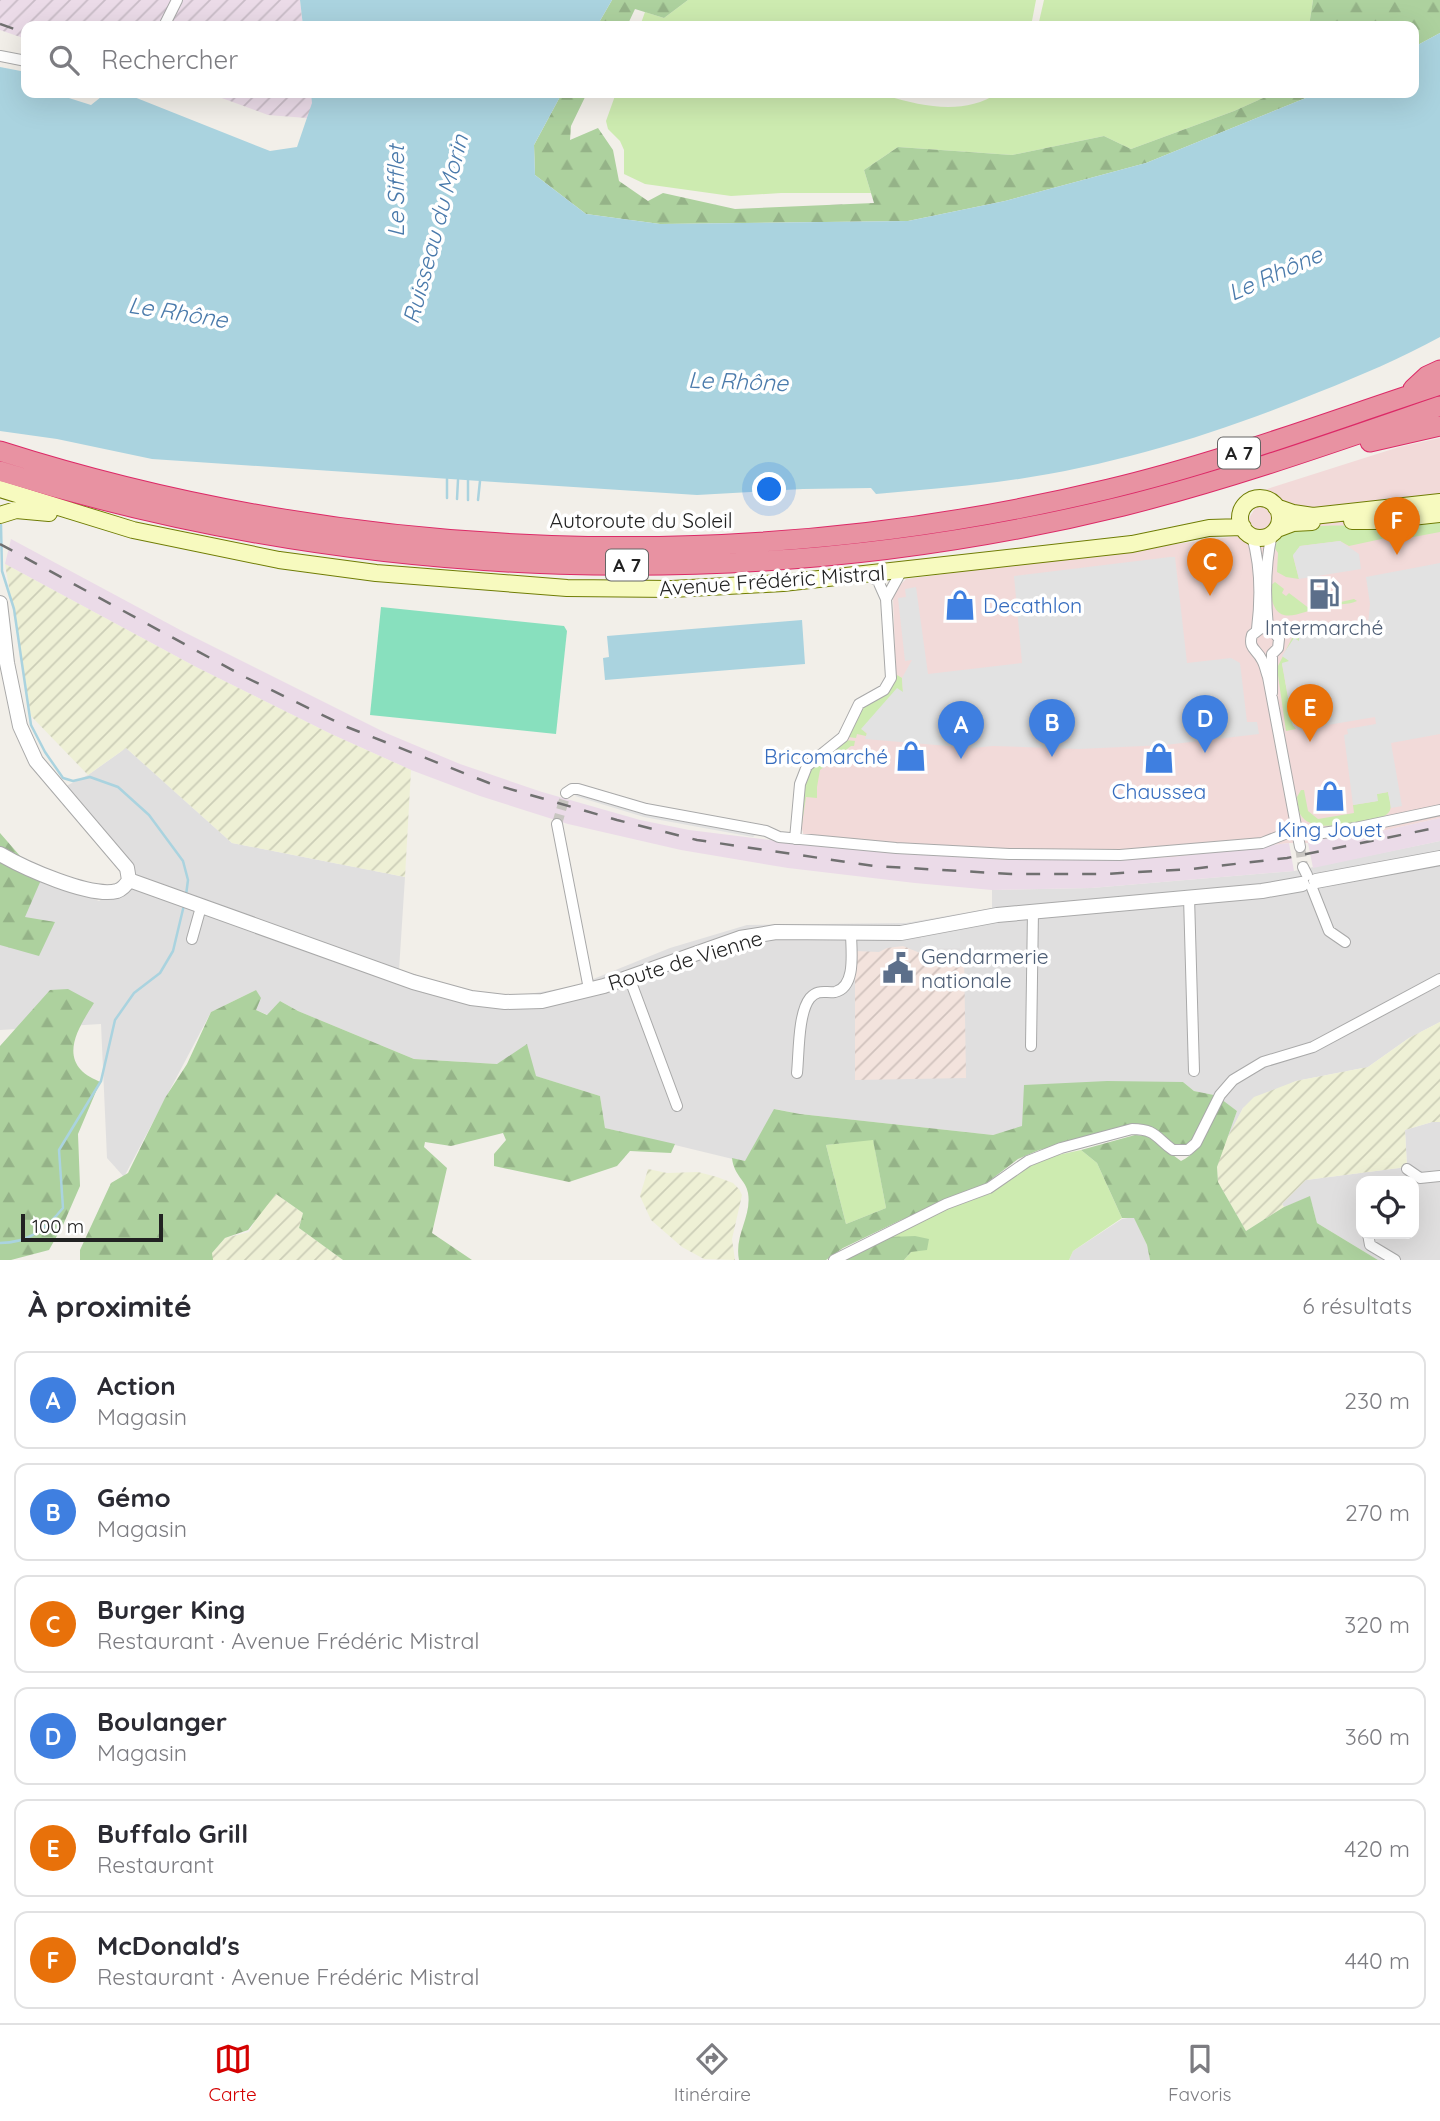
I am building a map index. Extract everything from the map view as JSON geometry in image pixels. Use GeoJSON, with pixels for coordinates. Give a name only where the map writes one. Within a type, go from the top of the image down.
{"type":"FeatureCollection","features":[{"type":"Feature","properties":{"kind":"highway"},"geometry":{"type":"LineString","coordinates":[[1404,397],[1427,376],[1440,370]]}},
{"type":"Feature","properties":{"kind":"highway","name":"Autoroute du Soleil"},"geometry":{"type":"LineString","coordinates":[[0,451],[167,496],[332,527],[434,538],[559,545],[667,545],[778,540],[859,533],[954,520],[1108,489],[1214,461],[1440,385]]}},
{"type":"Feature","properties":{"kind":"highway","name":"Autoroute du Soleil"},"geometry":{"type":"LineString","coordinates":[[0,471],[163,515],[325,545],[500,561],[667,564],[815,556],[897,547],[1064,519],[1163,496],[1317,449],[1440,406]]}},
{"type":"Feature","properties":{"kind":"highway"},"geometry":{"type":"LineString","coordinates":[[1317,449],[1369,443],[1440,426]]}},
{"type":"Feature","properties":{"kind":"main road"},"geometry":{"type":"LineString","coordinates":[[0,489],[87,517]]}},
{"type":"Feature","properties":{"kind":"main road"},"geometry":{"type":"LineString","coordinates":[[1440,502],[1314,516],[1293,513],[1276,507],[1266,499],[1256,499],[1248,503],[1246,525],[1265,537],[1293,523],[1323,520],[1375,521],[1440,514]]}},
{"type":"Feature","properties":{"kind":"main road"},"geometry":{"type":"LineString","coordinates":[[1274,531],[1280,515],[1276,507]]}},
{"type":"Feature","properties":{"kind":"main road"},"geometry":{"type":"LineString","coordinates":[[0,515],[16,510],[87,517]]}},
{"type":"Feature","properties":{"kind":"main road","name":"Avenue Frédéric Mistral"},"geometry":{"type":"LineString","coordinates":[[87,517],[176,541],[279,560],[376,573],[567,588],[726,587],[1132,544],[1209,528],[1246,525]]}},
{"type":"Feature","properties":{"kind":"street"},"geometry":{"type":"LineString","coordinates":[[166,21],[177,0]]}},
{"type":"Feature","properties":{"kind":"street"},"geometry":{"type":"LineString","coordinates":[[0,56],[21,60]]}},
{"type":"Feature","properties":{"kind":"street"},"geometry":{"type":"LineString","coordinates":[[1246,525],[1264,573]]}},
{"type":"Feature","properties":{"kind":"street"},"geometry":{"type":"LineString","coordinates":[[1263,629],[1266,598],[1264,573],[1274,531]]}},
{"type":"Feature","properties":{"kind":"street"},"geometry":{"type":"LineString","coordinates":[[886,599],[902,570]]}},
{"type":"Feature","properties":{"kind":"street"},"geometry":{"type":"LineString","coordinates":[[795,839],[800,784],[807,766],[843,737],[859,704],[884,690],[891,678],[886,599],[878,581],[866,574]]}},
{"type":"Feature","properties":{"kind":"street"},"geometry":{"type":"LineString","coordinates":[[0,603],[7,663],[20,726],[36,761],[127,868],[130,880],[122,889],[100,892],[39,872],[0,854]]}},
{"type":"Feature","properties":{"kind":"street"},"geometry":{"type":"LineString","coordinates":[[1263,629],[1275,632],[1279,639],[1278,648],[1266,655],[1254,652],[1251,646],[1252,635],[1263,629]]}},
{"type":"Feature","properties":{"kind":"street"},"geometry":{"type":"LineString","coordinates":[[1266,655],[1300,847]]}},
{"type":"Feature","properties":{"kind":"street"},"geometry":{"type":"LineString","coordinates":[[566,793],[578,789],[646,809],[766,831],[779,837],[896,848],[1009,854],[1119,855],[1262,843],[1295,830],[1323,833],[1440,810]]}},
{"type":"Feature","properties":{"kind":"street"},"geometry":{"type":"LineString","coordinates":[[557,824],[589,989]]}},
{"type":"Feature","properties":{"kind":"street","name":"Route de Vienne"},"geometry":{"type":"LineString","coordinates":[[130,880],[413,982],[471,998],[505,1002],[542,1001],[589,989],[740,938],[776,932],[901,933],[997,915],[1262,891],[1308,879],[1440,858]]}},
{"type":"Feature","properties":{"kind":"street"},"geometry":{"type":"LineString","coordinates":[[1308,879],[1329,931],[1345,942]]}},
{"type":"Feature","properties":{"kind":"street"},"geometry":{"type":"LineString","coordinates":[[1189,897],[1194,1070]]}},
{"type":"Feature","properties":{"kind":"street"},"geometry":{"type":"LineString","coordinates":[[191,903],[192,939]]}},
{"type":"Feature","properties":{"kind":"street"},"geometry":{"type":"LineString","coordinates":[[1031,1046],[1033,911]]}},
{"type":"Feature","properties":{"kind":"street"},"geometry":{"type":"LineString","coordinates":[[797,1073],[803,1011],[811,997],[821,991],[837,992],[846,985],[850,976],[851,933]]}},
{"type":"Feature","properties":{"kind":"street"},"geometry":{"type":"LineString","coordinates":[[629,977],[677,1106]]}},
{"type":"Feature","properties":{"kind":"street"},"geometry":{"type":"LineString","coordinates":[[834,1260],[946,1204],[989,1188],[1028,1161],[1061,1147],[1132,1129],[1144,1129],[1157,1135],[1173,1150],[1188,1150],[1196,1143],[1220,1095],[1233,1080],[1263,1062],[1313,1047],[1440,979]]}},
{"type":"Feature","properties":{"kind":"street"},"geometry":{"type":"LineString","coordinates":[[1407,1169],[1420,1178],[1440,1176]]}},
{"type":"Feature","properties":{"kind":"street"},"geometry":{"type":"LineString","coordinates":[[1369,1239],[1370,1245],[1395,1260]]}},
{"type":"Feature","properties":{"kind":"shaded area"},"geometry":{"type":"Polygon","coordinates":[[[0,0],[300,0],[302,21],[21,21],[21,37],[0,30],[0,0]]]}},
{"type":"Feature","properties":{"kind":"shaded area"},"geometry":{"type":"Polygon","coordinates":[[[222,98],[312,98],[313,103],[307,118],[268,115],[222,98]]]}},
{"type":"Feature","properties":{"kind":"shaded area"},"geometry":{"type":"Polygon","coordinates":[[[1440,438],[1440,818],[1308,843],[1173,857],[1101,860],[1004,860],[803,844],[800,824],[804,780],[823,757],[850,736],[858,717],[869,703],[884,696],[892,687],[896,676],[893,599],[897,588],[906,579],[1238,536],[1267,489],[1399,447],[1440,438]]]}},
{"type":"Feature","properties":{"kind":"shaded area"},"geometry":{"type":"Polygon","coordinates":[[[11,539],[184,632],[386,733],[460,764],[542,792],[640,820],[689,830],[803,844],[1004,860],[1173,857],[1289,843],[1294,871],[1091,888],[992,890],[788,868],[681,850],[568,824],[480,796],[411,770],[196,667],[5,564],[11,539]]]}},
{"type":"Feature","properties":{"kind":"shaded area"},"geometry":{"type":"Polygon","coordinates":[[[1340,541],[1359,554],[1361,569],[1299,579],[1293,555],[1300,546],[1340,541]]]}},
{"type":"Feature","properties":{"kind":"shaded area"},"geometry":{"type":"Polygon","coordinates":[[[1175,557],[1187,663],[1231,658],[1240,663],[1247,722],[1257,722],[1259,734],[1165,745],[1079,749],[993,746],[972,748],[865,739],[867,733],[861,729],[897,688],[903,692],[902,678],[912,660],[905,661],[898,598],[906,597],[905,589],[916,587],[928,674],[1022,663],[1014,576],[1175,557]]]}},
{"type":"Feature","properties":{"kind":"shaded area"},"geometry":{"type":"Polygon","coordinates":[[[1440,563],[1440,734],[1391,743],[1402,806],[1391,808],[1388,792],[1377,794],[1378,801],[1353,805],[1344,735],[1348,734],[1347,729],[1376,724],[1375,717],[1298,730],[1297,725],[1293,726],[1282,663],[1289,661],[1282,656],[1294,638],[1299,641],[1299,635],[1368,624],[1370,604],[1366,577],[1440,563]]]}},
{"type":"Feature","properties":{"kind":"shaded area"},"geometry":{"type":"Polygon","coordinates":[[[126,748],[232,843],[405,877],[399,970],[477,993],[523,995],[576,986],[670,948],[747,925],[906,923],[992,908],[992,890],[1091,888],[1294,871],[1440,841],[1440,1022],[1409,1038],[1368,1067],[1296,1081],[1243,1108],[1224,1146],[1237,1111],[1214,1095],[1194,1091],[1183,1082],[993,1135],[775,1109],[745,1162],[605,1128],[600,1096],[497,1064],[414,1059],[280,1001],[268,1015],[256,1010],[256,990],[211,1012],[124,1177],[107,1158],[101,1024],[0,1030],[0,856],[15,868],[99,901],[133,880],[64,787],[88,775],[126,748]]]}},
{"type":"Feature","properties":{"kind":"shaded area"},"geometry":{"type":"Polygon","coordinates":[[[579,792],[759,832],[753,837],[644,817],[575,796],[579,792]]]}},
{"type":"Feature","properties":{"kind":"shaded area"},"geometry":{"type":"Polygon","coordinates":[[[1440,818],[1440,841],[1313,868],[1308,843],[1313,840],[1382,831],[1440,818]]]}},
{"type":"Feature","properties":{"kind":"shaded area"},"geometry":{"type":"Polygon","coordinates":[[[960,928],[960,948],[920,948],[921,936],[960,928]]]}},
{"type":"Feature","properties":{"kind":"shaded area"},"geometry":{"type":"Polygon","coordinates":[[[903,946],[920,953],[964,953],[966,1078],[855,1080],[855,951],[879,952],[903,946]]]}},
{"type":"Feature","properties":{"kind":"shaded area"},"geometry":{"type":"Polygon","coordinates":[[[1440,1122],[1440,1260],[1378,1260],[1317,1223],[1310,1197],[1284,1207],[1282,1204],[1306,1180],[1407,1167],[1405,1130],[1440,1122]]]}},
{"type":"Feature","properties":{"kind":"shaded area"},"geometry":{"type":"Polygon","coordinates":[[[1134,1217],[1147,1245],[1150,1260],[1069,1260],[1073,1251],[1122,1219],[1134,1217]]]}},
{"type":"Feature","properties":{"kind":"green space"},"geometry":{"type":"Polygon","coordinates":[[[612,0],[688,0],[664,18],[635,9],[629,21],[600,21],[612,0]]]}},
{"type":"Feature","properties":{"kind":"green space"},"geometry":{"type":"Polygon","coordinates":[[[688,0],[1036,0],[1032,21],[642,21],[645,12],[664,18],[688,0]]]}},
{"type":"Feature","properties":{"kind":"green space"},"geometry":{"type":"Polygon","coordinates":[[[1044,0],[1313,0],[1310,21],[1039,21],[1044,0]]]}},
{"type":"Feature","properties":{"kind":"green space"},"geometry":{"type":"Polygon","coordinates":[[[1313,0],[1440,0],[1440,33],[1419,44],[1419,21],[1310,21],[1313,0]]]}},
{"type":"Feature","properties":{"kind":"green space"},"geometry":{"type":"Polygon","coordinates":[[[559,98],[585,98],[571,126],[570,140],[598,128],[613,150],[619,181],[648,201],[663,193],[735,209],[874,203],[864,170],[898,147],[1012,155],[1104,136],[1131,149],[1263,98],[1306,98],[1146,163],[1005,201],[908,221],[660,224],[586,214],[535,175],[534,145],[559,98]]]}},
{"type":"Feature","properties":{"kind":"green space"},"geometry":{"type":"Polygon","coordinates":[[[614,98],[895,98],[930,106],[958,107],[989,98],[1263,98],[1131,149],[1104,136],[1012,155],[898,147],[864,170],[871,193],[731,196],[645,184],[624,174],[624,150],[620,141],[608,129],[606,121],[614,98]]]}},
{"type":"Feature","properties":{"kind":"green space"},"geometry":{"type":"Polygon","coordinates":[[[1440,521],[1440,532],[1408,538],[1406,534],[1392,536],[1392,540],[1388,541],[1386,538],[1349,546],[1340,541],[1300,546],[1293,556],[1299,579],[1277,572],[1278,553],[1274,547],[1292,531],[1321,526],[1380,526],[1440,521]]]}},
{"type":"Feature","properties":{"kind":"green space"},"geometry":{"type":"Polygon","coordinates":[[[5,564],[196,667],[411,770],[405,877],[232,843],[126,748],[88,775],[31,716],[5,564]]]}},
{"type":"Feature","properties":{"kind":"green space"},"geometry":{"type":"Polygon","coordinates":[[[1275,582],[1284,589],[1282,593],[1286,596],[1289,593],[1310,609],[1354,599],[1357,601],[1288,616],[1276,609],[1272,600],[1270,586],[1275,582]]]}},
{"type":"Feature","properties":{"kind":"green space"},"geometry":{"type":"Polygon","coordinates":[[[381,607],[564,626],[567,631],[556,734],[370,715],[381,607]]]}},
{"type":"Feature","properties":{"kind":"green space"},"geometry":{"type":"Polygon","coordinates":[[[1299,635],[1300,642],[1289,662],[1282,664],[1296,729],[1286,731],[1277,668],[1292,638],[1299,635]]]}},
{"type":"Feature","properties":{"kind":"green space"},"geometry":{"type":"Polygon","coordinates":[[[897,675],[902,678],[903,693],[862,729],[866,736],[857,734],[856,738],[848,737],[864,706],[888,693],[897,675]]]}},
{"type":"Feature","properties":{"kind":"green space"},"geometry":{"type":"Polygon","coordinates":[[[845,740],[855,741],[854,746],[820,770],[817,798],[806,797],[802,824],[800,822],[807,771],[845,740]]]}},
{"type":"Feature","properties":{"kind":"green space"},"geometry":{"type":"Polygon","coordinates":[[[1301,790],[1304,790],[1308,811],[1318,819],[1354,813],[1353,805],[1377,801],[1377,794],[1388,792],[1390,810],[1382,817],[1338,825],[1315,825],[1300,814],[1297,797],[1301,790]]]}},
{"type":"Feature","properties":{"kind":"green space"},"geometry":{"type":"Polygon","coordinates":[[[0,833],[41,880],[25,917],[55,922],[39,956],[0,945],[0,833]]]}},
{"type":"Feature","properties":{"kind":"green space"},"geometry":{"type":"Polygon","coordinates":[[[68,989],[94,1003],[76,1036],[73,1054],[81,1070],[100,1082],[78,1134],[80,1186],[49,1250],[11,1260],[0,1260],[0,1046],[50,990],[68,989]]]}},
{"type":"Feature","properties":{"kind":"green space"},"geometry":{"type":"Polygon","coordinates":[[[256,990],[261,998],[256,1010],[267,1015],[280,1001],[414,1059],[497,1064],[527,1044],[536,1076],[600,1096],[605,1128],[675,1144],[671,1153],[630,1151],[617,1166],[569,1182],[494,1166],[494,1154],[506,1140],[503,1133],[451,1146],[425,1142],[424,1147],[447,1168],[432,1233],[472,1260],[343,1260],[299,1228],[303,1213],[276,1194],[248,1230],[225,1238],[212,1253],[213,1260],[80,1260],[80,1250],[111,1183],[128,1173],[165,1098],[187,1064],[211,1012],[256,990]]]}},
{"type":"Feature","properties":{"kind":"green space"},"geometry":{"type":"Polygon","coordinates":[[[1440,1022],[1440,1122],[1405,1130],[1407,1167],[1306,1180],[1282,1204],[1284,1207],[1246,1231],[1218,1182],[1217,1167],[1223,1146],[1243,1108],[1254,1097],[1296,1081],[1368,1067],[1409,1038],[1440,1022]]]}},
{"type":"Feature","properties":{"kind":"green space"},"geometry":{"type":"Polygon","coordinates":[[[1107,1081],[1183,1082],[1194,1091],[1214,1095],[1189,1146],[1178,1147],[1153,1128],[1039,1150],[1018,1159],[980,1188],[901,1220],[843,1248],[826,1260],[739,1260],[739,1242],[749,1201],[745,1185],[732,1158],[745,1161],[774,1109],[993,1135],[1022,1126],[1024,1085],[1107,1081]],[[873,1140],[826,1145],[846,1224],[886,1208],[873,1140]]]}},
{"type":"Feature","properties":{"kind":"green space"},"geometry":{"type":"Polygon","coordinates":[[[1221,1099],[1237,1111],[1217,1167],[1218,1182],[1246,1231],[1284,1207],[1310,1196],[1317,1223],[1378,1260],[1150,1260],[1147,1245],[1134,1218],[1122,1218],[1097,1163],[1081,1150],[1135,1135],[1147,1136],[1181,1161],[1201,1143],[1221,1099]]]}},
{"type":"Feature","properties":{"kind":"green space"},"geometry":{"type":"Polygon","coordinates":[[[873,1139],[886,1208],[846,1224],[826,1145],[873,1139]]]}},
{"type":"Feature","properties":{"kind":"green space"},"geometry":{"type":"Polygon","coordinates":[[[1081,1150],[1097,1163],[1122,1218],[1073,1251],[1069,1260],[904,1260],[911,1252],[890,1237],[956,1205],[988,1194],[1044,1158],[1081,1150]]]}},
{"type":"Feature","properties":{"kind":"green space"},"geometry":{"type":"Polygon","coordinates":[[[648,1169],[667,1173],[698,1172],[733,1183],[739,1189],[742,1195],[732,1239],[735,1260],[704,1259],[682,1247],[651,1220],[640,1196],[648,1169]]]}},
{"type":"Feature","properties":{"kind":"green space"},"geometry":{"type":"Polygon","coordinates":[[[276,1194],[303,1213],[299,1228],[343,1260],[212,1260],[212,1253],[225,1238],[249,1232],[258,1215],[276,1194]]]}},
{"type":"Feature","properties":{"kind":"green space"},"geometry":{"type":"Polygon","coordinates":[[[915,1236],[929,1239],[927,1250],[911,1252],[904,1260],[844,1260],[890,1237],[915,1236]]]}},
{"type":"Feature","properties":{"kind":"water"},"geometry":{"type":"Polygon","coordinates":[[[300,0],[612,0],[600,21],[302,21],[300,0]]]}},
{"type":"Feature","properties":{"kind":"water"},"geometry":{"type":"Polygon","coordinates":[[[1440,33],[1440,337],[1365,373],[1280,407],[1161,448],[1080,468],[997,482],[876,494],[871,488],[697,495],[152,459],[57,439],[0,431],[0,67],[21,71],[21,98],[69,98],[91,105],[100,98],[137,98],[270,151],[297,147],[312,98],[559,98],[534,145],[535,175],[586,214],[660,224],[908,221],[1005,201],[1146,163],[1306,98],[1419,98],[1419,44],[1440,33]]]}},
{"type":"Feature","properties":{"kind":"water"},"geometry":{"type":"Polygon","coordinates":[[[802,620],[805,664],[605,680],[603,658],[609,657],[607,636],[802,620]]]}},
{"type":"Feature","properties":{"kind":"waterway"},"geometry":{"type":"LineString","coordinates":[[447,479],[447,498]]}},
{"type":"Feature","properties":{"kind":"waterway"},"geometry":{"type":"LineString","coordinates":[[457,499],[458,480]]}},
{"type":"Feature","properties":{"kind":"waterway"},"geometry":{"type":"LineString","coordinates":[[468,480],[468,500]]}},
{"type":"Feature","properties":{"kind":"waterway"},"geometry":{"type":"LineString","coordinates":[[478,500],[480,481]]}},
{"type":"Feature","properties":{"kind":"waterway"},"geometry":{"type":"LineString","coordinates":[[1,525],[2,571],[14,609],[31,725],[63,778],[73,781],[90,777],[118,787],[149,815],[183,861],[188,880],[186,895]]}},
{"type":"Feature","properties":{"kind":"waterway"},"geometry":{"type":"LineString","coordinates":[[0,1243],[19,1240],[36,1233],[63,1208],[59,1150],[101,1081],[115,1020],[134,993],[160,973],[173,951],[184,905]]}},
{"type":"Feature","properties":{"kind":"tunnel"},"geometry":{"type":"LineString","coordinates":[[557,824],[566,793]]}},
{"type":"Feature","properties":{"kind":"tunnel"},"geometry":{"type":"LineString","coordinates":[[1300,847],[1303,867]]}},
{"type":"Feature","properties":{"kind":"railway"},"geometry":{"type":"LineString","coordinates":[[0,24],[21,31]]}},
{"type":"Feature","properties":{"kind":"railway"},"geometry":{"type":"LineString","coordinates":[[0,544],[247,678],[347,727],[489,783],[697,840],[874,866],[1011,874],[1104,874],[1191,869],[1287,858],[1440,827]]}},
{"type":"Feature","properties":{"kind":"place","name":"McDonald's"},"geometry":{"type":"Point","coordinates":[1397,555]}},
{"type":"Feature","properties":{"kind":"place","name":"Intermarché"},"geometry":{"type":"Point","coordinates":[1324,594]}},
{"type":"Feature","properties":{"kind":"place","name":"Burger King"},"geometry":{"type":"Point","coordinates":[1210,596]}},
{"type":"Feature","properties":{"kind":"place","name":"Decathlon"},"geometry":{"type":"Point","coordinates":[960,605]}},
{"type":"Feature","properties":{"kind":"place","name":"Buffalo Grill"},"geometry":{"type":"Point","coordinates":[1310,742]}},
{"type":"Feature","properties":{"kind":"place","name":"Boulanger"},"geometry":{"type":"Point","coordinates":[1205,753]}},
{"type":"Feature","properties":{"kind":"place","name":"Bricomarché"},"geometry":{"type":"Point","coordinates":[911,756]}},
{"type":"Feature","properties":{"kind":"place","name":"Gémo"},"geometry":{"type":"Point","coordinates":[1052,757]}},
{"type":"Feature","properties":{"kind":"place","name":"Chaussea"},"geometry":{"type":"Point","coordinates":[1159,758]}},
{"type":"Feature","properties":{"kind":"place","name":"Action"},"geometry":{"type":"Point","coordinates":[961,759]}},
{"type":"Feature","properties":{"kind":"place","name":"King Jouet"},"geometry":{"type":"Point","coordinates":[1330,796]}},
{"type":"Feature","properties":{"kind":"place","name":"Gendarmerie nationale"},"geometry":{"type":"Point","coordinates":[898,968]}},
{"type":"Feature","properties":{"kind":"water label","name":"Le Sifflet"},"geometry":{"type":"Point","coordinates":[395,191]}},
{"type":"Feature","properties":{"kind":"water label","name":"Ruisseau du Morin"},"geometry":{"type":"Point","coordinates":[435,229]}},
{"type":"Feature","properties":{"kind":"water label","name":"Le Rhône"},"geometry":{"type":"Point","coordinates":[1275,273]}},
{"type":"Feature","properties":{"kind":"water label","name":"Le Rhône"},"geometry":{"type":"Point","coordinates":[178,312]}},
{"type":"Feature","properties":{"kind":"water label","name":"Le Rhône"},"geometry":{"type":"Point","coordinates":[738,381]}}]}
